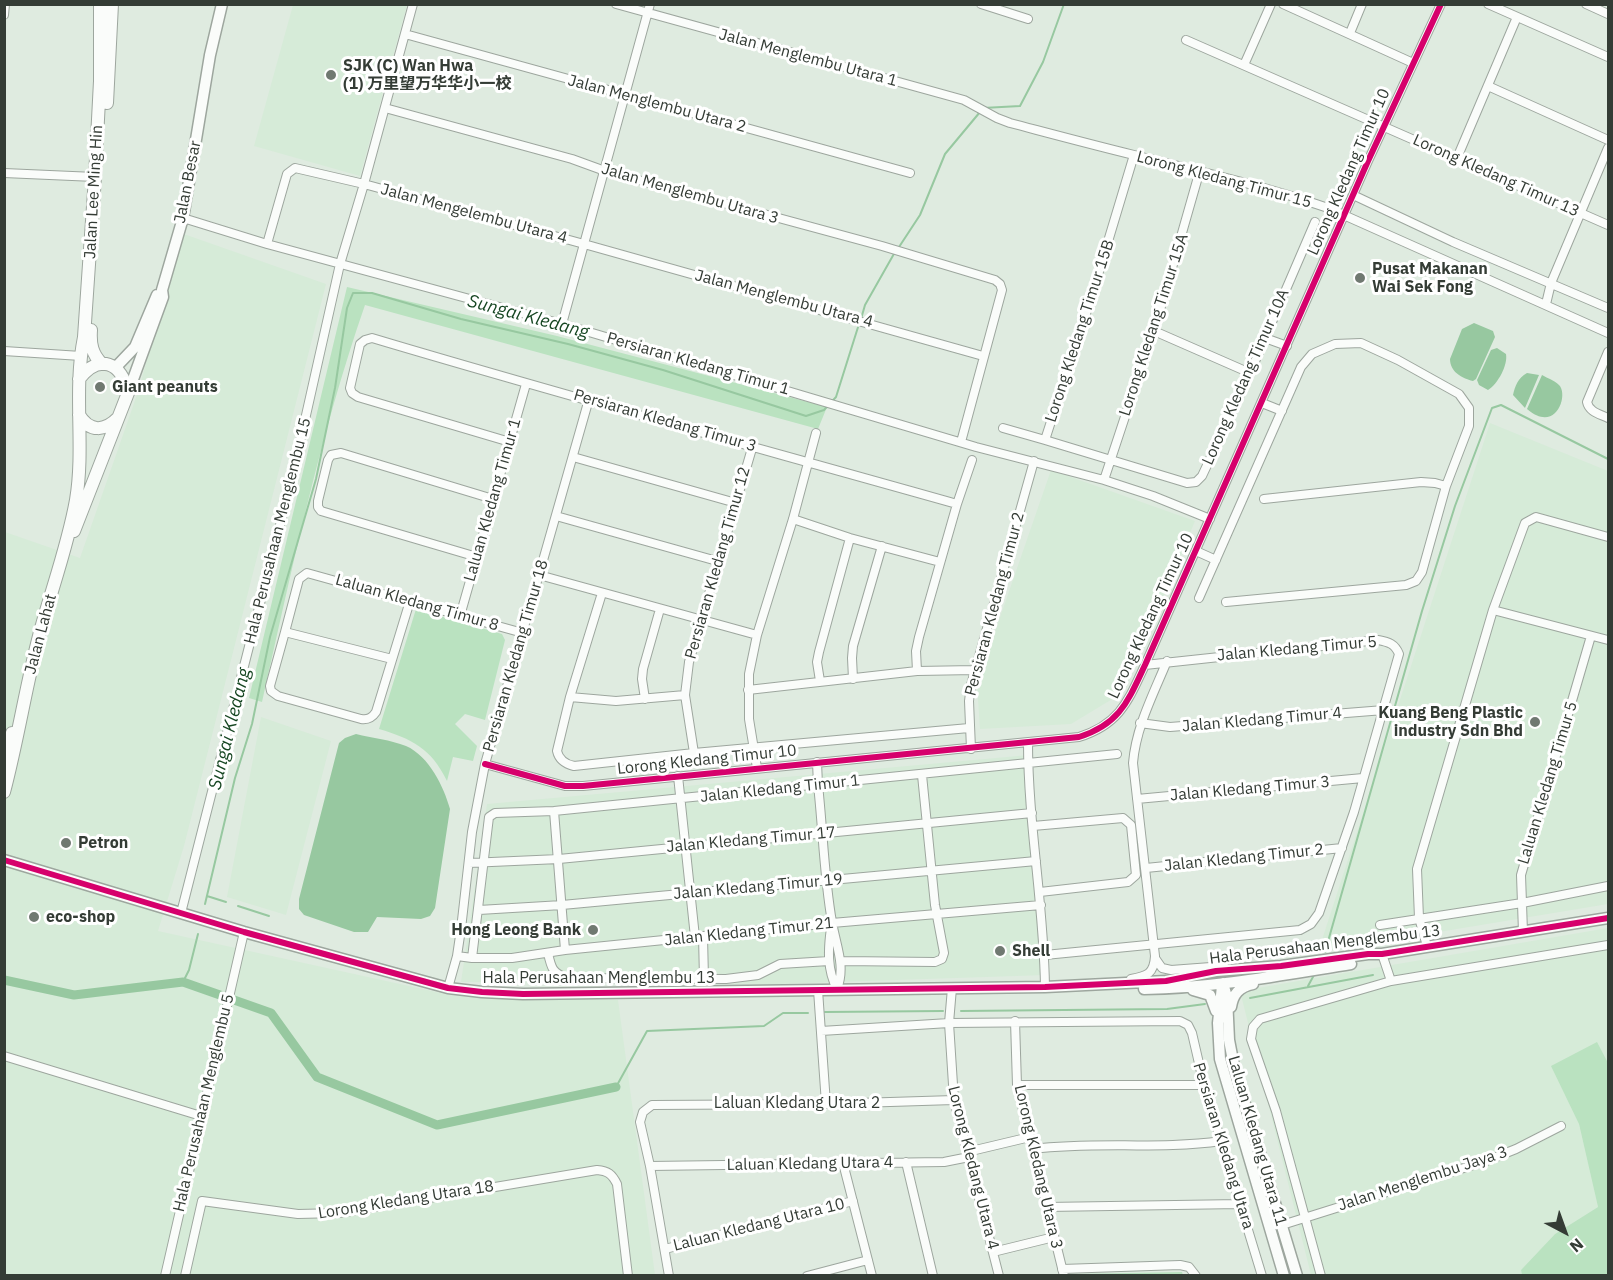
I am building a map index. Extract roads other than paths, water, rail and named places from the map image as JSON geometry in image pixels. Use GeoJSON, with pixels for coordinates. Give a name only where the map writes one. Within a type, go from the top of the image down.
{"type":"FeatureCollection","features":[{"type":"Feature","properties":{"kind":"main road","name":"Jalan Lee Ming Hin"},"geometry":{"type":"LineString","coordinates":[[102,364],[95,357],[91,335],[103,177],[112,4]]}},
{"type":"Feature","properties":{"kind":"main road","name":"Jalan Lee Ming Hin"},"geometry":{"type":"LineString","coordinates":[[79,378],[95,177],[100,81],[99,7]]}},
{"type":"Feature","properties":{"kind":"main road"},"geometry":{"type":"LineString","coordinates":[[94,364],[102,364],[116,367],[122,373],[128,393],[119,417],[103,429],[95,429],[83,422],[79,414],[79,378],[87,368],[94,364]]}},
{"type":"Feature","properties":{"kind":"main road","name":"Jalan Lahat"},"geometry":{"type":"LineString","coordinates":[[4,792],[19,735],[20,715],[40,632],[75,503],[80,468],[79,414]]}},
{"type":"Feature","properties":{"kind":"main road","name":"Jalan Lahat"},"geometry":{"type":"LineString","coordinates":[[63,553],[85,508],[119,417]]}},
{"type":"Feature","properties":{"kind":"main road","name":"Jalan Lahat"},"geometry":{"type":"LineString","coordinates":[[4,755],[15,722],[20,715]]}},
{"type":"Feature","properties":{"kind":"street"},"geometry":{"type":"LineString","coordinates":[[4,15],[5,4]]}},
{"type":"Feature","properties":{"kind":"street","name":"Jalan Besar"},"geometry":{"type":"LineString","coordinates":[[128,393],[163,297],[162,290],[183,218],[210,55],[224,4]]}},
{"type":"Feature","properties":{"kind":"street","name":"Hala Perusahaan Menglembu 15"},"geometry":{"type":"LineString","coordinates":[[181,913],[291,482],[340,264],[413,4]]}},
{"type":"Feature","properties":{"kind":"street","name":"Jalan Menglembu Utara 1"},"geometry":{"type":"LineString","coordinates":[[616,4],[964,100],[997,118]]}},
{"type":"Feature","properties":{"kind":"street"},"geometry":{"type":"LineString","coordinates":[[562,324],[650,4]]}},
{"type":"Feature","properties":{"kind":"street"},"geometry":{"type":"LineString","coordinates":[[981,4],[1028,20]]}},
{"type":"Feature","properties":{"kind":"street"},"geometry":{"type":"LineString","coordinates":[[1244,65],[1270,4]]}},
{"type":"Feature","properties":{"kind":"street"},"geometry":{"type":"LineString","coordinates":[[1283,4],[1413,63]]}},
{"type":"Feature","properties":{"kind":"street"},"geometry":{"type":"LineString","coordinates":[[1350,33],[1362,4]]}},
{"type":"Feature","properties":{"kind":"street","name":"Lorong Kledang Timur 10"},"geometry":{"type":"LineString","coordinates":[[485,764],[565,786],[1079,737],[1105,726],[1123,709],[1145,665],[1344,215],[1441,4]]}},
{"type":"Feature","properties":{"kind":"street"},"geometry":{"type":"LineString","coordinates":[[1488,4],[1608,57]]}},
{"type":"Feature","properties":{"kind":"street"},"geometry":{"type":"LineString","coordinates":[[1586,4],[1608,14]]}},
{"type":"Feature","properties":{"kind":"street"},"geometry":{"type":"LineString","coordinates":[[1457,159],[1517,17]]}},
{"type":"Feature","properties":{"kind":"street","name":"Jalan Menglembu Utara 2"},"geometry":{"type":"LineString","coordinates":[[405,34],[910,173]]}},
{"type":"Feature","properties":{"kind":"street","name":"Lorong Kledang Timur 13"},"geometry":{"type":"LineString","coordinates":[[1186,40],[1608,225]]}},
{"type":"Feature","properties":{"kind":"street"},"geometry":{"type":"LineString","coordinates":[[1488,86],[1608,140]]}},
{"type":"Feature","properties":{"kind":"street","name":"Jalan Menglembu Utara 3"},"geometry":{"type":"LineString","coordinates":[[385,108],[572,159],[605,171],[882,246],[995,280],[1002,290],[983,356]]}},
{"type":"Feature","properties":{"kind":"street","name":"Lorong Kledang Timur 15"},"geometry":{"type":"LineString","coordinates":[[997,118],[1269,189],[1344,215],[1608,333]]}},
{"type":"Feature","properties":{"kind":"street"},"geometry":{"type":"LineString","coordinates":[[1546,304],[1551,283],[1608,148]]}},
{"type":"Feature","properties":{"kind":"street","name":"Lorong Kledang Timur 15B"},"geometry":{"type":"LineString","coordinates":[[1111,459],[1045,441],[1134,155]]}},
{"type":"Feature","properties":{"kind":"street","name":"Jalan Mengelembu Utara 4"},"geometry":{"type":"LineString","coordinates":[[267,244],[287,174],[295,168],[364,184],[584,244]]}},
{"type":"Feature","properties":{"kind":"street","name":"Lorong Kledang Timur 15A"},"geometry":{"type":"LineString","coordinates":[[1104,480],[1154,331],[1200,170]]}},
{"type":"Feature","properties":{"kind":"street"},"geometry":{"type":"LineString","coordinates":[[4,173],[95,177]]}},
{"type":"Feature","properties":{"kind":"street"},"geometry":{"type":"LineString","coordinates":[[1353,195],[1453,242],[1608,308]]}},
{"type":"Feature","properties":{"kind":"street","name":"Persiaran Kledang Timur 1"},"geometry":{"type":"LineString","coordinates":[[183,218],[267,244],[562,324],[961,442],[1104,480],[1210,519]]}},
{"type":"Feature","properties":{"kind":"street","name":"Lorong Kledang Timur 10A"},"geometry":{"type":"LineString","coordinates":[[1111,459],[1187,483],[1196,482],[1202,476],[1250,373],[1315,222]]}},
{"type":"Feature","properties":{"kind":"street","name":"Jalan Menglembu Utara 4"},"geometry":{"type":"LineString","coordinates":[[584,244],[983,356]]}},
{"type":"Feature","properties":{"kind":"street","name":"Jalan Besar"},"geometry":{"type":"LineString","coordinates":[[116,367],[135,347],[156,296],[162,290]]}},
{"type":"Feature","properties":{"kind":"street"},"geometry":{"type":"LineString","coordinates":[[1154,331],[1250,373]]}},
{"type":"Feature","properties":{"kind":"street","name":"Persiaran Kledang Timur 3"},"geometry":{"type":"LineString","coordinates":[[510,442],[358,397],[352,393],[350,388],[360,344],[372,338],[526,384],[589,399],[957,504]]}},
{"type":"Feature","properties":{"kind":"street"},"geometry":{"type":"LineString","coordinates":[[1265,338],[1287,346]]}},
{"type":"Feature","properties":{"kind":"street"},"geometry":{"type":"LineString","coordinates":[[1199,598],[1301,367],[1312,354],[1335,344],[1361,343],[1398,360],[1459,394],[1469,408],[1468,426],[1446,486],[1422,572],[1416,581],[1407,585],[1362,591],[1226,602]]}},
{"type":"Feature","properties":{"kind":"street"},"geometry":{"type":"LineString","coordinates":[[4,351],[81,356]]}},
{"type":"Feature","properties":{"kind":"street"},"geometry":{"type":"LineString","coordinates":[[1608,352],[1587,402],[1588,408],[1608,418]]}},
{"type":"Feature","properties":{"kind":"street"},"geometry":{"type":"LineString","coordinates":[[961,442],[983,356]]}},
{"type":"Feature","properties":{"kind":"street","name":"Laluan Kledang Timur 1"},"geometry":{"type":"LineString","coordinates":[[460,616],[526,384]]}},
{"type":"Feature","properties":{"kind":"street","name":"Persiaran Kledang Timur 18"},"geometry":{"type":"LineString","coordinates":[[448,988],[457,956],[475,809],[485,764],[589,399]]}},
{"type":"Feature","properties":{"kind":"street"},"geometry":{"type":"LineString","coordinates":[[1262,403],[1282,411]]}},
{"type":"Feature","properties":{"kind":"street"},"geometry":{"type":"LineString","coordinates":[[1003,428],[1045,441]]}},
{"type":"Feature","properties":{"kind":"street"},"geometry":{"type":"LineString","coordinates":[[757,768],[748,690],[749,674],[757,635],[793,519],[816,433]]}},
{"type":"Feature","properties":{"kind":"street","name":"Persiaran Kledang Timur 12"},"geometry":{"type":"LineString","coordinates":[[694,753],[685,695],[689,662],[717,561],[753,446]]}},
{"type":"Feature","properties":{"kind":"street"},"geometry":{"type":"LineString","coordinates":[[477,557],[326,514],[318,507],[318,501],[328,460],[335,453],[341,453],[493,499]]}},
{"type":"Feature","properties":{"kind":"street"},"geometry":{"type":"LineString","coordinates":[[573,457],[736,502]]}},
{"type":"Feature","properties":{"kind":"street"},"geometry":{"type":"LineString","coordinates":[[917,671],[918,637],[972,460]]}},
{"type":"Feature","properties":{"kind":"street","name":"Persiaran Kledang Timur 2"},"geometry":{"type":"LineString","coordinates":[[971,749],[969,701],[975,670],[1034,461]]}},
{"type":"Feature","properties":{"kind":"street"},"geometry":{"type":"LineString","coordinates":[[1264,499],[1421,482],[1446,486]]}},
{"type":"Feature","properties":{"kind":"street"},"geometry":{"type":"LineString","coordinates":[[556,516],[717,561]]}},
{"type":"Feature","properties":{"kind":"street"},"geometry":{"type":"LineString","coordinates":[[1427,946],[1419,918],[1417,869],[1493,610],[1525,523],[1536,517],[1608,537]]}},
{"type":"Feature","properties":{"kind":"street"},"geometry":{"type":"LineString","coordinates":[[793,519],[850,538],[940,562]]}},
{"type":"Feature","properties":{"kind":"street"},"geometry":{"type":"LineString","coordinates":[[820,681],[817,662],[819,652],[850,538]]}},
{"type":"Feature","properties":{"kind":"street"},"geometry":{"type":"LineString","coordinates":[[853,678],[853,646],[882,546]]}},
{"type":"Feature","properties":{"kind":"street"},"geometry":{"type":"LineString","coordinates":[[1196,551],[1216,560]]}},
{"type":"Feature","properties":{"kind":"street","name":"Laluan Kledang Timur 8"},"geometry":{"type":"LineString","coordinates":[[285,632],[300,579],[310,573],[523,633]]}},
{"type":"Feature","properties":{"kind":"street"},"geometry":{"type":"LineString","coordinates":[[539,575],[757,635]]}},
{"type":"Feature","properties":{"kind":"street"},"geometry":{"type":"LineString","coordinates":[[602,593],[570,697],[616,701],[685,695]]}},
{"type":"Feature","properties":{"kind":"street"},"geometry":{"type":"LineString","coordinates":[[392,659],[285,632],[270,686],[274,694],[278,696],[367,720],[372,717],[376,712],[410,601]]}},
{"type":"Feature","properties":{"kind":"street"},"geometry":{"type":"LineString","coordinates":[[645,699],[643,669],[660,609]]}},
{"type":"Feature","properties":{"kind":"street"},"geometry":{"type":"LineString","coordinates":[[1493,610],[1608,640]]}},
{"type":"Feature","properties":{"kind":"street","name":"Laluan Kledang Timur 5"},"geometry":{"type":"LineString","coordinates":[[1523,932],[1521,875],[1591,636]]}},
{"type":"Feature","properties":{"kind":"street","name":"Jalan Kledang Timur 5"},"geometry":{"type":"LineString","coordinates":[[1145,665],[1378,640],[1389,642],[1396,647],[1399,654],[1342,848],[1319,914],[1311,924],[1300,930],[1153,944]]}},
{"type":"Feature","properties":{"kind":"street"},"geometry":{"type":"LineString","coordinates":[[1112,983],[1145,976],[1154,966],[1155,956],[1146,868],[1133,763],[1140,723],[1167,661]]}},
{"type":"Feature","properties":{"kind":"street"},"geometry":{"type":"LineString","coordinates":[[748,690],[917,671],[975,670]]}},
{"type":"Feature","properties":{"kind":"street","name":"Lorong Kledang Timur 10"},"geometry":{"type":"LineString","coordinates":[[570,697],[557,751],[562,761],[574,766],[969,728]]}},
{"type":"Feature","properties":{"kind":"street","name":"Jalan Kledang Timur 4"},"geometry":{"type":"LineString","coordinates":[[1140,723],[1170,727],[1384,710]]}},
{"type":"Feature","properties":{"kind":"street"},"geometry":{"type":"LineString","coordinates":[[1028,742],[1045,955],[1045,987]]}},
{"type":"Feature","properties":{"kind":"street","name":"Jalan Kledang Timur 1"},"geometry":{"type":"LineString","coordinates":[[484,862],[489,817],[495,813],[554,811],[1117,754]]}},
{"type":"Feature","properties":{"kind":"street"},"geometry":{"type":"LineString","coordinates":[[817,762],[832,924],[840,961],[841,979],[837,989]]}},
{"type":"Feature","properties":{"kind":"street"},"geometry":{"type":"LineString","coordinates":[[840,961],[935,962],[942,959],[945,953],[937,915],[922,775]]}},
{"type":"Feature","properties":{"kind":"street"},"geometry":{"type":"LineString","coordinates":[[678,776],[691,893],[704,979]]}},
{"type":"Feature","properties":{"kind":"street","name":"Jalan Kledang Timur 3"},"geometry":{"type":"LineString","coordinates":[[1137,799],[1363,778]]}},
{"type":"Feature","properties":{"kind":"street"},"geometry":{"type":"LineString","coordinates":[[554,811],[565,950]]}},
{"type":"Feature","properties":{"kind":"street","name":"Jalan Kledang Timur 17"},"geometry":{"type":"LineString","coordinates":[[469,863],[559,859],[1032,813]]}},
{"type":"Feature","properties":{"kind":"street"},"geometry":{"type":"LineString","coordinates":[[1033,826],[1122,818],[1131,825],[1136,875],[1128,882],[1040,892]]}},
{"type":"Feature","properties":{"kind":"street","name":"Jalan Kledang Timur 2"},"geometry":{"type":"LineString","coordinates":[[1146,868],[1342,848]]}},
{"type":"Feature","properties":{"kind":"street","name":"Hala Perusahaan Menglembu 13"},"geometry":{"type":"LineString","coordinates":[[4,860],[244,932],[448,988],[523,994],[1032,988],[1166,981],[1216,971],[1382,954],[1608,918]]}},
{"type":"Feature","properties":{"kind":"street","name":"Jalan Kledang Timur 19"},"geometry":{"type":"LineString","coordinates":[[479,910],[562,905],[1036,861]]}},
{"type":"Feature","properties":{"kind":"street"},"geometry":{"type":"LineString","coordinates":[[472,958],[484,862]]}},
{"type":"Feature","properties":{"kind":"street"},"geometry":{"type":"LineString","coordinates":[[1380,925],[1522,903],[1608,886]]}},
{"type":"Feature","properties":{"kind":"street","name":"Jalan Kledang Timur 21"},"geometry":{"type":"LineString","coordinates":[[457,956],[512,958],[565,950],[1041,905]]}},
{"type":"Feature","properties":{"kind":"street"},"geometry":{"type":"LineString","coordinates":[[832,924],[828,949],[831,979],[837,989]]}},
{"type":"Feature","properties":{"kind":"street","name":"Hala Perusahaan Menglembu 5"},"geometry":{"type":"LineString","coordinates":[[165,1275],[244,932]]}},
{"type":"Feature","properties":{"kind":"street"},"geometry":{"type":"LineString","coordinates":[[1045,955],[1153,944]]}},
{"type":"Feature","properties":{"kind":"street"},"geometry":{"type":"LineString","coordinates":[[1322,1275],[1276,1111],[1251,1039],[1253,1027],[1260,1019],[1391,981],[1608,945]]}},
{"type":"Feature","properties":{"kind":"street"},"geometry":{"type":"LineString","coordinates":[[548,953],[551,966],[557,975],[567,978],[704,979],[758,975],[780,964],[829,961]]}},
{"type":"Feature","properties":{"kind":"street"},"geometry":{"type":"LineString","coordinates":[[1382,954],[1391,981]]}},
{"type":"Feature","properties":{"kind":"street","name":"Hala Perusahaan Menglembu 13"},"geometry":{"type":"LineString","coordinates":[[1045,987],[1049,989],[1182,988],[1273,977],[1368,961],[1382,954]]}},
{"type":"Feature","properties":{"kind":"street"},"geometry":{"type":"LineString","coordinates":[[1155,956],[1162,968],[1171,970],[1208,966],[1296,964]]}},
{"type":"Feature","properties":{"kind":"street"},"geometry":{"type":"LineString","coordinates":[[1166,981],[1215,979],[1223,983],[1234,976],[1281,966]]}},
{"type":"Feature","properties":{"kind":"street"},"geometry":{"type":"LineString","coordinates":[[1223,1023],[1232,999],[1239,990],[1273,977]]}},
{"type":"Feature","properties":{"kind":"street","name":"Laluan Kledang Utara 11"},"geometry":{"type":"LineString","coordinates":[[1223,983],[1227,997],[1223,1023],[1222,1069],[1284,1275]]}},
{"type":"Feature","properties":{"kind":"street","name":"Lorong Kledang Utara 4"},"geometry":{"type":"LineString","coordinates":[[952,988],[949,1023],[954,1100],[999,1275]]}},
{"type":"Feature","properties":{"kind":"street"},"geometry":{"type":"LineString","coordinates":[[1182,988],[1210,995],[1223,1023]]}},
{"type":"Feature","properties":{"kind":"street"},"geometry":{"type":"LineString","coordinates":[[818,990],[826,1104]]}},
{"type":"Feature","properties":{"kind":"street"},"geometry":{"type":"LineString","coordinates":[[821,1031],[1015,1021]]}},
{"type":"Feature","properties":{"kind":"street","name":"Persiaran Kledang Utara"},"geometry":{"type":"LineString","coordinates":[[1015,1021],[1180,1021],[1188,1025],[1262,1275]]}},
{"type":"Feature","properties":{"kind":"street","name":"Lorong Kledang Utara 3"},"geometry":{"type":"LineString","coordinates":[[1015,1021],[1017,1085],[1063,1272]]}},
{"type":"Feature","properties":{"kind":"street","name":"Laluan Kledang Utara 11"},"geometry":{"type":"LineString","coordinates":[[1223,1023],[1235,1071],[1297,1275]]}},
{"type":"Feature","properties":{"kind":"street"},"geometry":{"type":"LineString","coordinates":[[4,1056],[201,1116]]}},
{"type":"Feature","properties":{"kind":"street"},"geometry":{"type":"LineString","coordinates":[[1017,1085],[1204,1085]]}},
{"type":"Feature","properties":{"kind":"street","name":"Laluan Kledang Utara 2"},"geometry":{"type":"LineString","coordinates":[[650,1166],[640,1122],[643,1112],[652,1105],[664,1103],[826,1104],[954,1100]]}},
{"type":"Feature","properties":{"kind":"street","name":"Jalan Menglembu Jaya 3"},"geometry":{"type":"LineString","coordinates":[[1282,1225],[1486,1161],[1516,1149],[1561,1126]]}},
{"type":"Feature","properties":{"kind":"street","name":"Laluan Kledang Utara 4"},"geometry":{"type":"LineString","coordinates":[[650,1166],[944,1162],[1030,1137]]}},
{"type":"Feature","properties":{"kind":"street"},"geometry":{"type":"LineString","coordinates":[[1034,1149],[1221,1142]]}},
{"type":"Feature","properties":{"kind":"street"},"geometry":{"type":"LineString","coordinates":[[906,1162],[933,1275]]}},
{"type":"Feature","properties":{"kind":"street"},"geometry":{"type":"LineString","coordinates":[[843,1163],[872,1275]]}},
{"type":"Feature","properties":{"kind":"street"},"geometry":{"type":"LineString","coordinates":[[650,1166],[669,1275]]}},
{"type":"Feature","properties":{"kind":"street","name":"Lorong Kledang Utara 18"},"geometry":{"type":"LineString","coordinates":[[185,1275],[202,1201],[298,1214],[339,1213],[597,1170],[606,1171],[612,1175],[617,1184],[628,1275]]}},
{"type":"Feature","properties":{"kind":"street","name":"Laluan Kledang Utara 10"},"geometry":{"type":"LineString","coordinates":[[664,1249],[853,1201]]}},
{"type":"Feature","properties":{"kind":"street"},"geometry":{"type":"LineString","coordinates":[[1046,1208],[1240,1204]]}},
{"type":"Feature","properties":{"kind":"street"},"geometry":{"type":"LineString","coordinates":[[993,1251],[1054,1237]]}},
{"type":"Feature","properties":{"kind":"street"},"geometry":{"type":"LineString","coordinates":[[807,1275],[868,1260]]}},
{"type":"Feature","properties":{"kind":"street"},"geometry":{"type":"LineString","coordinates":[[1063,1272],[1180,1264],[1189,1267],[1196,1275]]}},
{"type":"Feature","properties":{"kind":"waterway","name":"Sungai Kledang"},"geometry":{"type":"LineString","coordinates":[[983,108],[1020,106],[1043,62],[1064,4]]}},
{"type":"Feature","properties":{"kind":"waterway","name":"Sungai Kledang"},"geometry":{"type":"LineString","coordinates":[[899,247],[920,215],[945,154],[980,112]]}},
{"type":"Feature","properties":{"kind":"waterway","name":"Sungai Kledang"},"geometry":{"type":"LineString","coordinates":[[861,319],[865,305],[895,252]]}},
{"type":"Feature","properties":{"kind":"waterway","name":"Sungai Kledang"},"geometry":{"type":"LineString","coordinates":[[205,904],[235,778],[252,724],[270,637],[316,479],[335,388],[347,308],[353,293],[372,293],[461,319],[568,344],[663,370],[806,416],[824,410],[836,397],[859,324]]}},
{"type":"Feature","properties":{"kind":"waterway"},"geometry":{"type":"LineString","coordinates":[[1325,952],[1422,611],[1455,506],[1492,408],[1501,405],[1608,459]]}},
{"type":"Feature","properties":{"kind":"waterway"},"geometry":{"type":"LineString","coordinates":[[207,896],[226,902]]}},
{"type":"Feature","properties":{"kind":"waterway"},"geometry":{"type":"LineString","coordinates":[[238,906],[269,916]]}},
{"type":"Feature","properties":{"kind":"waterway","name":"Sungai Kledang"},"geometry":{"type":"LineString","coordinates":[[183,982],[189,970],[198,934]]}},
{"type":"Feature","properties":{"kind":"waterway"},"geometry":{"type":"LineString","coordinates":[[1308,986],[1314,975]]}},
{"type":"Feature","properties":{"kind":"waterway"},"geometry":{"type":"LineString","coordinates":[[1250,998],[1373,975]]}},
{"type":"Feature","properties":{"kind":"waterway","name":"Sungai Kledang"},"geometry":{"type":"LineString","coordinates":[[4,980],[74,995],[183,982],[271,1013],[317,1077],[437,1125],[616,1087]]}},
{"type":"Feature","properties":{"kind":"waterway"},"geometry":{"type":"LineString","coordinates":[[961,1011],[1167,1009],[1205,1004]]}},
{"type":"Feature","properties":{"kind":"waterway"},"geometry":{"type":"LineString","coordinates":[[825,1012],[943,1011]]}},
{"type":"Feature","properties":{"kind":"waterway"},"geometry":{"type":"LineString","coordinates":[[616,1087],[647,1031],[764,1026],[783,1013],[808,1013]]}},
{"type":"Feature","properties":{"kind":"place","name":"SJK (C) Wan Hwa (1) 万里望万华华小一校"},"geometry":{"type":"Point","coordinates":[331,75]}},
{"type":"Feature","properties":{"kind":"place","name":"Pusat Makanan Wai Sek Fong"},"geometry":{"type":"Point","coordinates":[1360,278]}},
{"type":"Feature","properties":{"kind":"place","name":"Giant peanuts"},"geometry":{"type":"Point","coordinates":[100,387]}},
{"type":"Feature","properties":{"kind":"place","name":"Kuang Beng Plastic industry Sdn Bhd"},"geometry":{"type":"Point","coordinates":[1535,722]}},
{"type":"Feature","properties":{"kind":"place","name":"Petron"},"geometry":{"type":"Point","coordinates":[66,843]}},
{"type":"Feature","properties":{"kind":"place","name":"eco-shop"},"geometry":{"type":"Point","coordinates":[34,917]}},
{"type":"Feature","properties":{"kind":"place","name":"Hong Leong Bank"},"geometry":{"type":"Point","coordinates":[593,930]}},
{"type":"Feature","properties":{"kind":"place","name":"Shell"},"geometry":{"type":"Point","coordinates":[1000,951]}}]}
